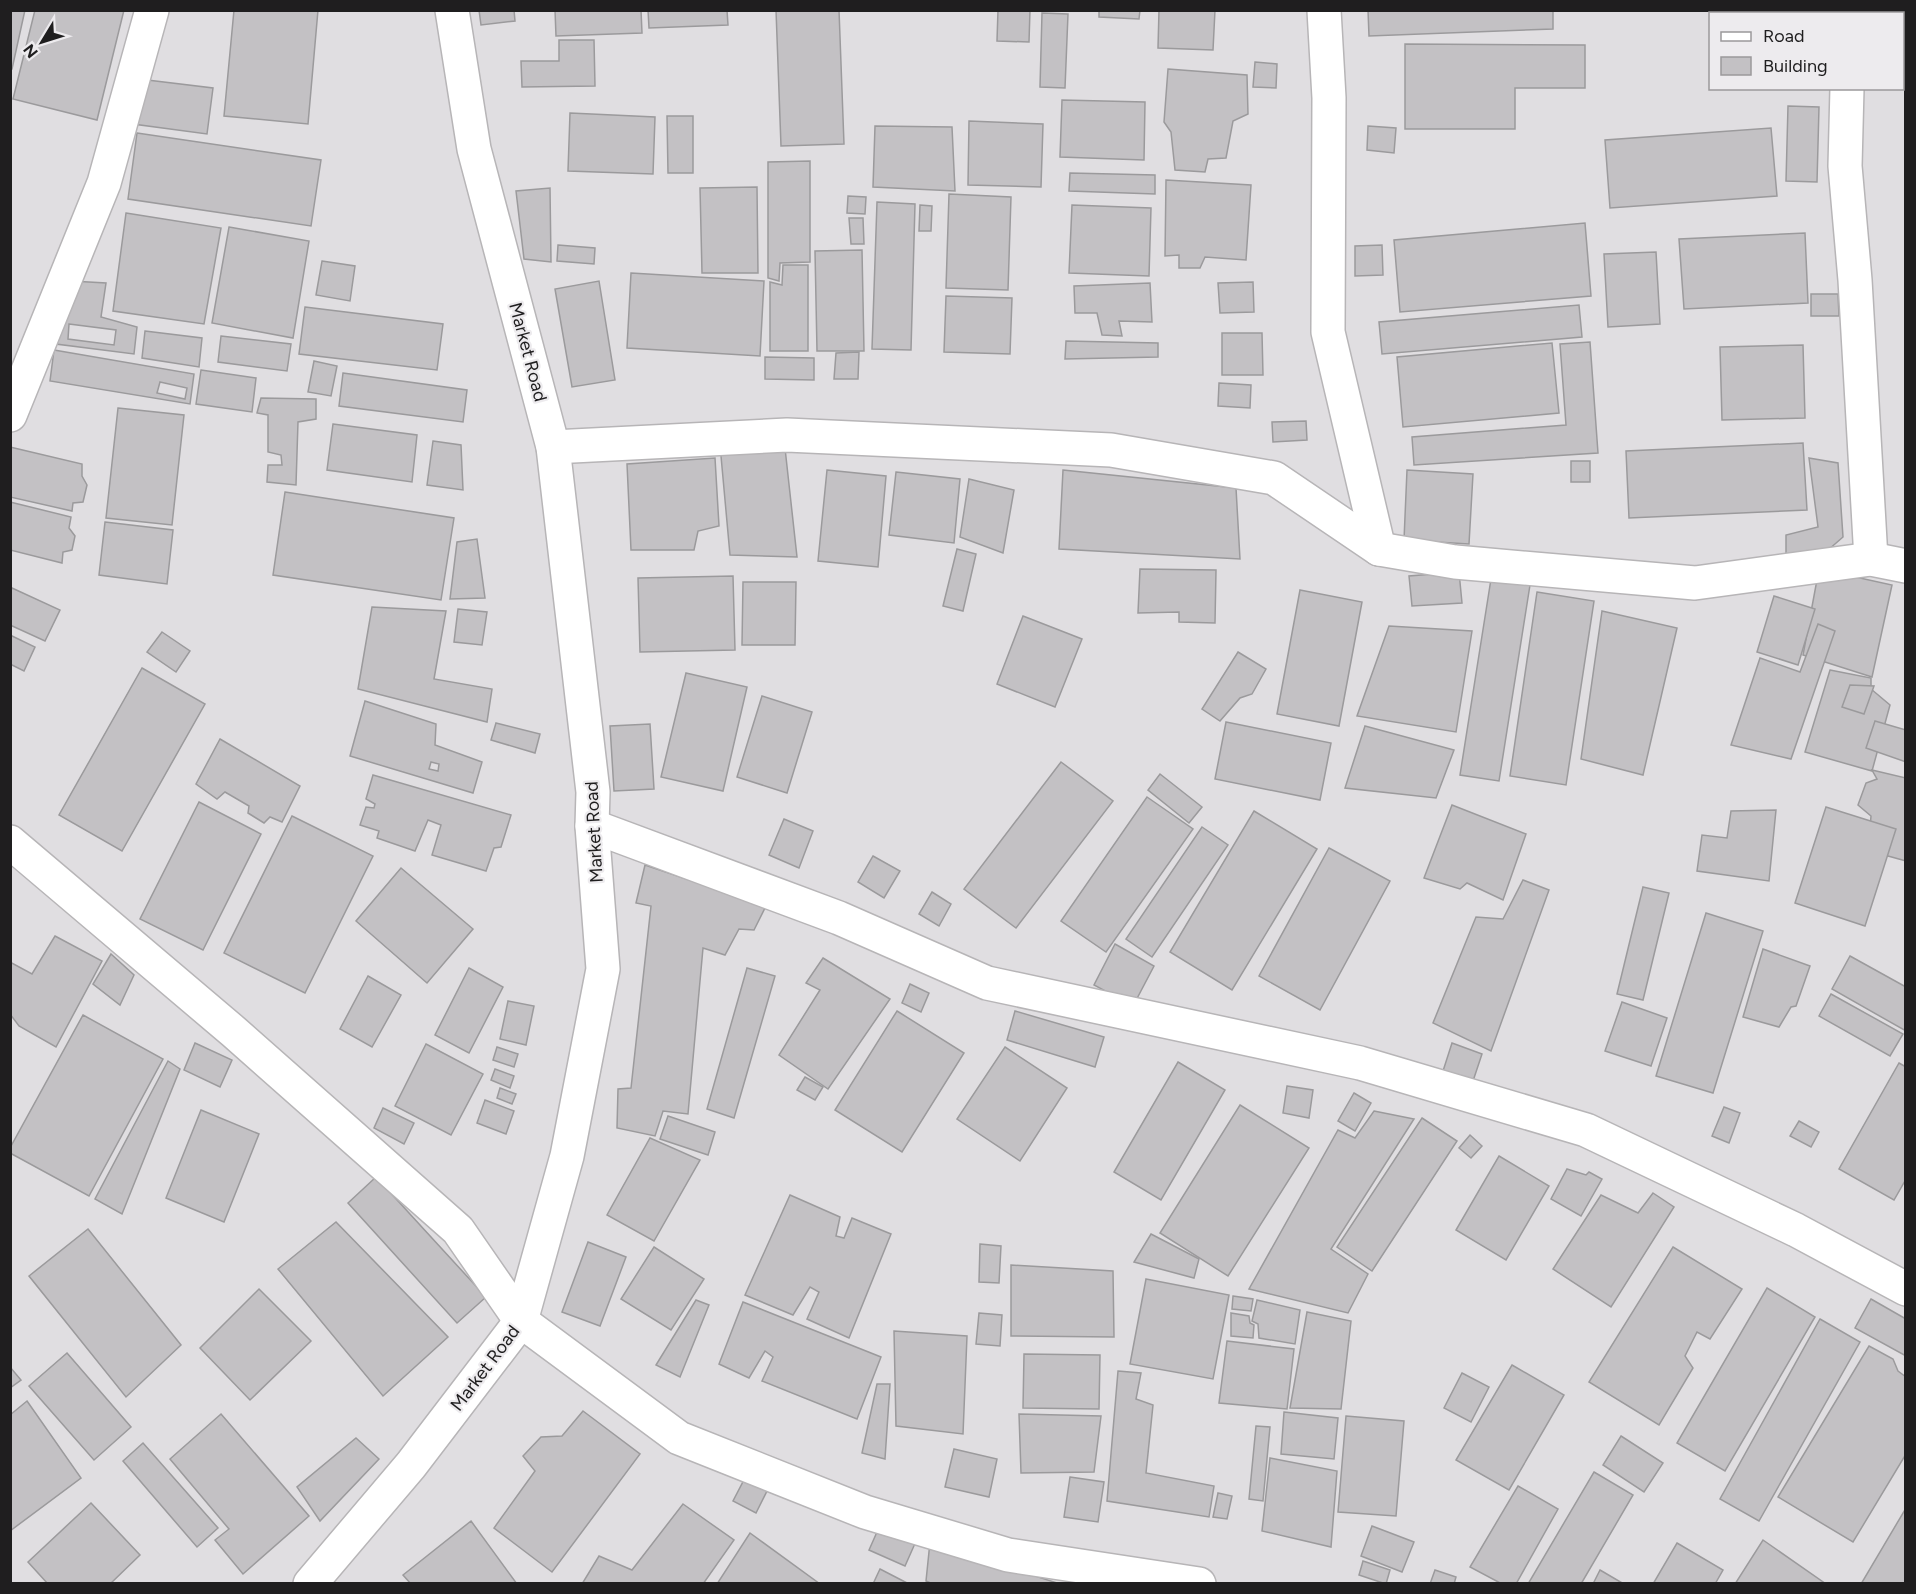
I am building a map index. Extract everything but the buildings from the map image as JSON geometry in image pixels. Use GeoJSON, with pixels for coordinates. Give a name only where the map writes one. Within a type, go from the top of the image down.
{"type":"FeatureCollection","features":[{"type":"Feature","properties":{"kind":"street"},"geometry":{"type":"LineString","coordinates":[[10,415],[104,183],[152,10]]}},
{"type":"Feature","properties":{"kind":"street","name":"Market Road"},"geometry":{"type":"LineString","coordinates":[[310,1584],[411,1465],[521,1321],[567,1156],[603,969],[592,826],[593,792],[553,447],[474,149],[452,10]]}},
{"type":"Feature","properties":{"kind":"street"},"geometry":{"type":"LineString","coordinates":[[1324,10],[1329,98],[1328,332],[1379,549]]}},
{"type":"Feature","properties":{"kind":"street"},"geometry":{"type":"LineString","coordinates":[[1847,90],[1845,166],[1855,280],[1871,559]]}},
{"type":"Feature","properties":{"kind":"street"},"geometry":{"type":"LineString","coordinates":[[553,447],[787,435],[1111,450],[1274,478],[1379,549],[1455,562],[1695,583],[1871,559],[1905,566]]}},
{"type":"Feature","properties":{"kind":"street"},"geometry":{"type":"LineString","coordinates":[[592,826],[839,918],[987,983],[1360,1063],[1586,1130],[1796,1230],[1905,1289]]}},
{"type":"Feature","properties":{"kind":"street"},"geometry":{"type":"LineString","coordinates":[[10,842],[234,1032],[458,1230],[521,1321],[679,1438],[865,1512],[1008,1556],[1195,1583]]}}]}
